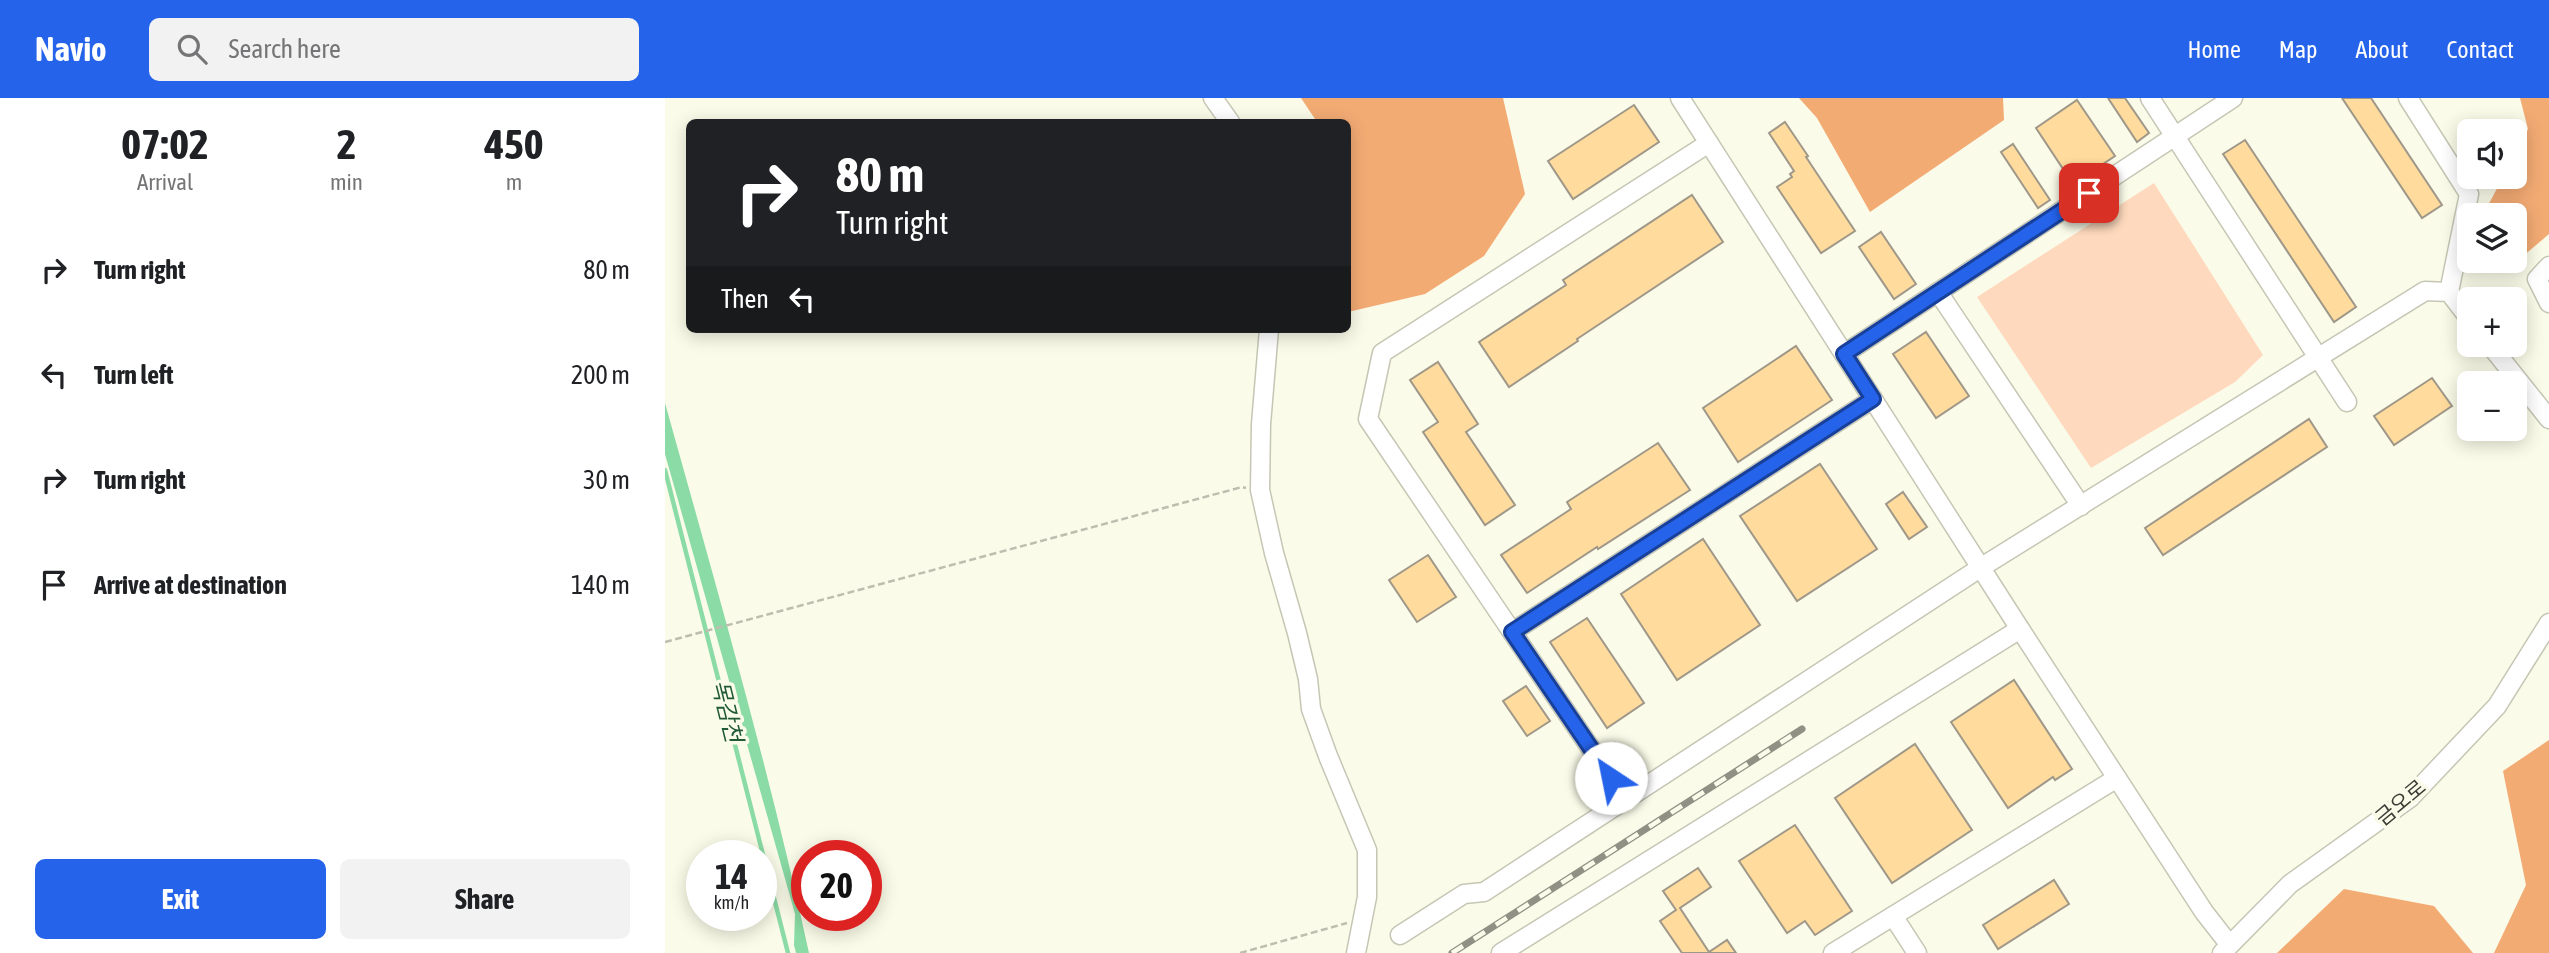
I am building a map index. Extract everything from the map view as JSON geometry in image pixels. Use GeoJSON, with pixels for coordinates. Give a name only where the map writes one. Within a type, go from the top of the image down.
{"type":"FeatureCollection","features":[{"type":"Feature","properties":{"kind":"street"},"geometry":{"type":"LineString","coordinates":[[1213,98],[1228,119]]}},
{"type":"Feature","properties":{"kind":"street"},"geometry":{"type":"LineString","coordinates":[[1680,98],[2226,948]]}},
{"type":"Feature","properties":{"kind":"street"},"geometry":{"type":"LineString","coordinates":[[2150,98],[2347,402]]}},
{"type":"Feature","properties":{"kind":"street"},"geometry":{"type":"LineString","coordinates":[[1844,354],[2233,98]]}},
{"type":"Feature","properties":{"kind":"street"},"geometry":{"type":"LineString","coordinates":[[2407,98],[2469,194],[2449,292],[2457,302]]}},
{"type":"Feature","properties":{"kind":"street"},"geometry":{"type":"LineString","coordinates":[[1625,799],[1368,419],[1382,353],[1709,143]]}},
{"type":"Feature","properties":{"kind":"street"},"geometry":{"type":"LineString","coordinates":[[2549,266],[2537,279],[2549,303]]}},
{"type":"Feature","properties":{"kind":"street"},"geometry":{"type":"LineString","coordinates":[[1938,292],[2081,506]]}},
{"type":"Feature","properties":{"kind":"street"},"geometry":{"type":"LineString","coordinates":[[1400,935],[1464,894],[1484,892],[1980,568],[2425,292],[2449,292]]}},
{"type":"Feature","properties":{"kind":"street"},"geometry":{"type":"LineString","coordinates":[[1269,333],[1261,424],[1260,490],[1274,554],[1308,679],[1311,709],[1367,850],[1367,897],[1356,953]]}},
{"type":"Feature","properties":{"kind":"street"},"geometry":{"type":"LineString","coordinates":[[2500,357],[2549,419]]}},
{"type":"Feature","properties":{"kind":"street"},"geometry":{"type":"LineString","coordinates":[[1512,632],[1873,399]]}},
{"type":"Feature","properties":{"kind":"street","name":"금오로"},"geometry":{"type":"LineString","coordinates":[[2226,948],[2290,884],[2410,798],[2497,706],[2549,623]]}},
{"type":"Feature","properties":{"kind":"street"},"geometry":{"type":"LineString","coordinates":[[1501,953],[2020,629]]}},
{"type":"Feature","properties":{"kind":"street"},"geometry":{"type":"LineString","coordinates":[[1833,953],[2117,778]]}},
{"type":"Feature","properties":{"kind":"street"},"geometry":{"type":"LineString","coordinates":[[1893,916],[1917,953]]}},
{"type":"Feature","properties":{"kind":"path"},"geometry":{"type":"LineString","coordinates":[[667,641],[1242,487],[1260,490]]}},
{"type":"Feature","properties":{"kind":"path"},"geometry":{"type":"LineString","coordinates":[[1240,953],[1364,918]]}},
{"type":"Feature","properties":{"kind":"shaded area"},"geometry":{"type":"Polygon","coordinates":[[[1301,98],[1503,98],[1525,194],[1484,256],[1425,294],[1351,311],[1351,119],[1315,119],[1301,98]]]}},
{"type":"Feature","properties":{"kind":"shaded area"},"geometry":{"type":"Polygon","coordinates":[[[1799,98],[2003,98],[2004,120],[1870,212],[1817,118],[1799,98]]]}},
{"type":"Feature","properties":{"kind":"shaded area"},"geometry":{"type":"Polygon","coordinates":[[[2520,98],[2549,98],[2549,234],[2527,253],[2527,203],[2489,203],[2497,189],[2527,189],[2528,129],[2520,98]]]}},
{"type":"Feature","properties":{"kind":"shaded area"},"geometry":{"type":"Polygon","coordinates":[[[2154,183],[2263,355],[2235,382],[2091,468],[1977,297],[2154,183]]]}},
{"type":"Feature","properties":{"kind":"shaded area","name":"목감천"},"geometry":{"type":"Polygon","coordinates":[[[665,403],[759,746],[791,876],[791,900],[777,850],[777,840],[774,840],[665,454],[665,403]]]}},
{"type":"Feature","properties":{"kind":"shaded area"},"geometry":{"type":"Polygon","coordinates":[[[2549,740],[2549,953],[2494,953],[2526,885],[2503,771],[2549,740]]]}},
{"type":"Feature","properties":{"kind":"shaded area"},"geometry":{"type":"Polygon","coordinates":[[[2344,889],[2434,906],[2473,953],[2277,953],[2344,889]]]}},
{"type":"Feature","properties":{"kind":"shaded area","name":"목감천"},"geometry":{"type":"Polygon","coordinates":[[[794,931],[804,931],[809,953],[796,953],[794,931]]]}},
{"type":"Feature","properties":{"kind":"building"},"geometry":{"type":"Polygon","coordinates":[[[2108,98],[2125,98],[2149,133],[2137,142],[2108,98]]]}},
{"type":"Feature","properties":{"kind":"building"},"geometry":{"type":"Polygon","coordinates":[[[2342,98],[2371,98],[2442,205],[2422,218],[2342,98]]]}},
{"type":"Feature","properties":{"kind":"building"},"geometry":{"type":"Polygon","coordinates":[[[2077,100],[2115,156],[2073,184],[2036,128],[2077,100]]]}},
{"type":"Feature","properties":{"kind":"building"},"geometry":{"type":"Polygon","coordinates":[[[1634,105],[1659,142],[1573,199],[1548,161],[1634,105]]]}},
{"type":"Feature","properties":{"kind":"building"},"geometry":{"type":"Polygon","coordinates":[[[1785,122],[1855,231],[1821,253],[1777,187],[1792,177],[1790,174],[1794,171],[1769,133],[1785,122]]]}},
{"type":"Feature","properties":{"kind":"building"},"geometry":{"type":"Polygon","coordinates":[[[2245,140],[2356,307],[2334,322],[2223,154],[2245,140]]]}},
{"type":"Feature","properties":{"kind":"building"},"geometry":{"type":"Polygon","coordinates":[[[2013,144],[2050,200],[2038,208],[2001,152],[2013,144]]]}},
{"type":"Feature","properties":{"kind":"building"},"geometry":{"type":"Polygon","coordinates":[[[1692,195],[1723,242],[1509,387],[1479,342],[1566,285],[1563,280],[1692,195]]]}},
{"type":"Feature","properties":{"kind":"building"},"geometry":{"type":"Polygon","coordinates":[[[1881,232],[1916,284],[1894,299],[1859,247],[1881,232]]]}},
{"type":"Feature","properties":{"kind":"building"},"geometry":{"type":"Polygon","coordinates":[[[1926,332],[1969,396],[1936,418],[1893,354],[1926,332]]]}},
{"type":"Feature","properties":{"kind":"building"},"geometry":{"type":"Polygon","coordinates":[[[1796,346],[1832,400],[1738,462],[1703,408],[1796,346]]]}},
{"type":"Feature","properties":{"kind":"building"},"geometry":{"type":"Polygon","coordinates":[[[1438,362],[1478,424],[1466,432],[1515,505],[1485,525],[1423,432],[1438,422],[1410,380],[1438,362]]]}},
{"type":"Feature","properties":{"kind":"building"},"geometry":{"type":"Polygon","coordinates":[[[2432,378],[2452,406],[2394,445],[2374,416],[2432,378]]]}},
{"type":"Feature","properties":{"kind":"building"},"geometry":{"type":"Polygon","coordinates":[[[2309,419],[2327,447],[2163,555],[2145,528],[2309,419]]]}},
{"type":"Feature","properties":{"kind":"building"},"geometry":{"type":"Polygon","coordinates":[[[1658,443],[1690,490],[1527,593],[1501,555],[1571,509],[1567,502],[1658,443]]]}},
{"type":"Feature","properties":{"kind":"building"},"geometry":{"type":"Polygon","coordinates":[[[1820,464],[1877,549],[1797,601],[1740,516],[1820,464]]]}},
{"type":"Feature","properties":{"kind":"building"},"geometry":{"type":"Polygon","coordinates":[[[1903,492],[1927,527],[1909,539],[1886,504],[1903,492]]]}},
{"type":"Feature","properties":{"kind":"building"},"geometry":{"type":"Polygon","coordinates":[[[1703,539],[1760,625],[1677,680],[1621,594],[1703,539]]]}},
{"type":"Feature","properties":{"kind":"building"},"geometry":{"type":"Polygon","coordinates":[[[1428,555],[1456,597],[1417,622],[1389,580],[1428,555]]]}},
{"type":"Feature","properties":{"kind":"building"},"geometry":{"type":"Polygon","coordinates":[[[1587,618],[1644,703],[1607,728],[1550,642],[1587,618]]]}},
{"type":"Feature","properties":{"kind":"building"},"geometry":{"type":"Polygon","coordinates":[[[2014,680],[2072,769],[2055,780],[2053,777],[2008,808],[1951,722],[2014,680]]]}},
{"type":"Feature","properties":{"kind":"building"},"geometry":{"type":"Polygon","coordinates":[[[1526,686],[1550,721],[1527,736],[1503,701],[1526,686]]]}},
{"type":"Feature","properties":{"kind":"building"},"geometry":{"type":"Polygon","coordinates":[[[1915,744],[1972,830],[1892,883],[1835,798],[1915,744]]]}},
{"type":"Feature","properties":{"kind":"building"},"geometry":{"type":"Polygon","coordinates":[[[1795,825],[1852,911],[1815,935],[1805,921],[1787,933],[1739,861],[1795,825]]]}},
{"type":"Feature","properties":{"kind":"building"},"geometry":{"type":"Polygon","coordinates":[[[1698,868],[1711,887],[1680,908],[1709,952],[1727,940],[1736,953],[1682,953],[1660,921],[1676,910],[1663,891],[1698,868]]]}},
{"type":"Feature","properties":{"kind":"building"},"geometry":{"type":"Polygon","coordinates":[[[2054,880],[2069,904],[1998,949],[1983,925],[2054,880]]]}},
{"type":"Feature","properties":{"kind":"waterway","name":"목감천"},"geometry":{"type":"LineString","coordinates":[[665,470],[788,953]]}},
{"type":"Feature","properties":{"kind":"railway"},"geometry":{"type":"LineString","coordinates":[[1452,953],[1802,729]]}},
{"type":"Feature","properties":{"kind":"route"},"geometry":{"type":"LineString","coordinates":[[1611,778],[1512,632],[1873,399],[1844,354],[2089,193]]}}]}
